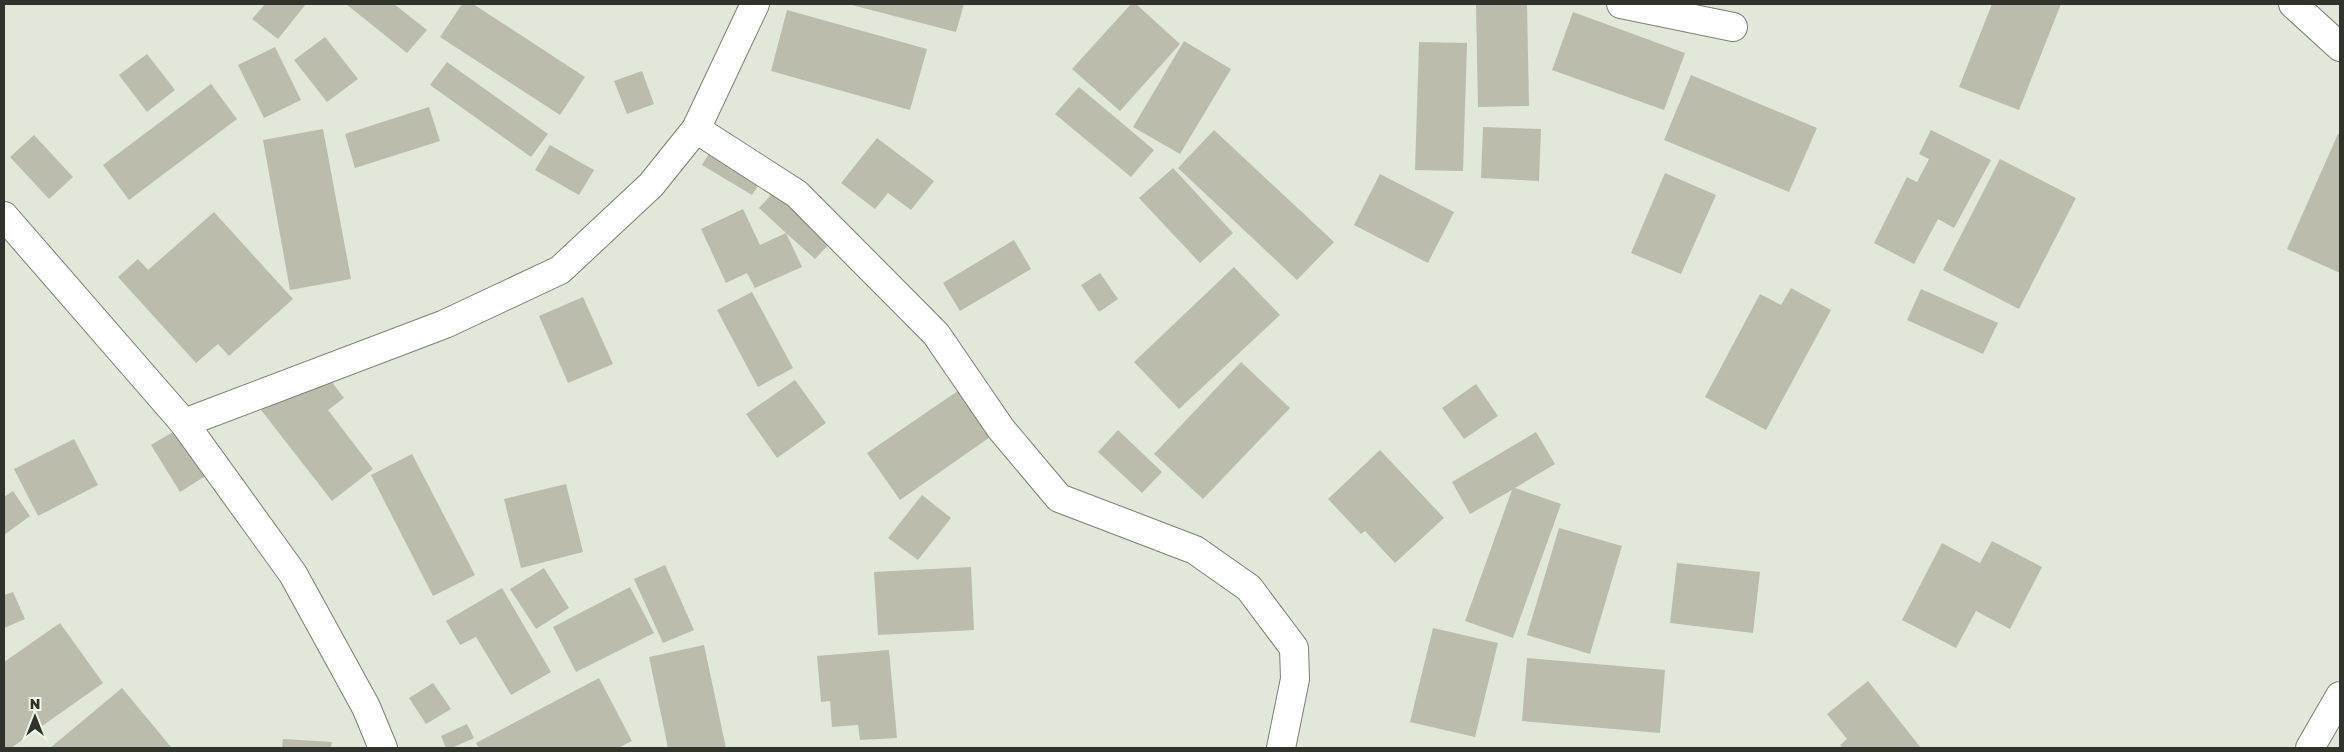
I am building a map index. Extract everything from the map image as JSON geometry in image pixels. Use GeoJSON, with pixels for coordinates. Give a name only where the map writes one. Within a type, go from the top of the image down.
{"type":"FeatureCollection","features":[{"type":"Feature","properties":{"kind":"street"},"geometry":{"type":"LineString","coordinates":[[184,423],[444,324],[560,270],[651,186],[696,129],[755,4]]}},
{"type":"Feature","properties":{"kind":"street"},"geometry":{"type":"LineString","coordinates":[[1621,4],[1733,27]]}},
{"type":"Feature","properties":{"kind":"street"},"geometry":{"type":"LineString","coordinates":[[2310,9],[2340,47]]}},
{"type":"Feature","properties":{"kind":"street"},"geometry":{"type":"LineString","coordinates":[[696,129],[798,194],[936,334],[1001,429],[1058,498],[1195,550],[1250,588],[1294,648],[1295,679],[1281,748]]}},
{"type":"Feature","properties":{"kind":"street"},"geometry":{"type":"LineString","coordinates":[[4,216],[184,423],[293,574],[366,707],[383,748]]}},
{"type":"Feature","properties":{"kind":"street"},"geometry":{"type":"LineString","coordinates":[[2310,748],[2340,696]]}},
{"type":"Feature","properties":{"kind":"building"},"geometry":{"type":"Polygon","coordinates":[[[265,4],[306,4],[278,39],[252,19],[265,4]]]}},
{"type":"Feature","properties":{"kind":"building"},"geometry":{"type":"Polygon","coordinates":[[[346,4],[394,4],[427,30],[407,53],[346,4]]]}},
{"type":"Feature","properties":{"kind":"building"},"geometry":{"type":"Polygon","coordinates":[[[462,4],[473,4],[585,77],[560,115],[440,37],[462,4]]]}},
{"type":"Feature","properties":{"kind":"building"},"geometry":{"type":"Polygon","coordinates":[[[848,4],[964,4],[956,32],[848,4]]]}},
{"type":"Feature","properties":{"kind":"building"},"geometry":{"type":"Polygon","coordinates":[[[1131,4],[1136,4],[1180,44],[1120,111],[1072,69],[1131,4]]]}},
{"type":"Feature","properties":{"kind":"building"},"geometry":{"type":"Polygon","coordinates":[[[1476,4],[1527,4],[1529,106],[1478,107],[1476,4]]]}},
{"type":"Feature","properties":{"kind":"building"},"geometry":{"type":"Polygon","coordinates":[[[1992,4],[2061,4],[2019,110],[1959,87],[1992,4]]]}},
{"type":"Feature","properties":{"kind":"building"},"geometry":{"type":"Polygon","coordinates":[[[787,10],[927,49],[910,110],[771,71],[787,10]]]}},
{"type":"Feature","properties":{"kind":"building"},"geometry":{"type":"Polygon","coordinates":[[[1573,12],[1685,53],[1664,110],[1552,70],[1573,12]]]}},
{"type":"Feature","properties":{"kind":"building"},"geometry":{"type":"Polygon","coordinates":[[[325,37],[358,79],[327,102],[294,60],[325,37]]]}},
{"type":"Feature","properties":{"kind":"building"},"geometry":{"type":"Polygon","coordinates":[[[1184,41],[1231,69],[1180,154],[1133,127],[1184,41]]]}},
{"type":"Feature","properties":{"kind":"building"},"geometry":{"type":"Polygon","coordinates":[[[1419,42],[1467,43],[1463,171],[1415,170],[1419,42]]]}},
{"type":"Feature","properties":{"kind":"building"},"geometry":{"type":"Polygon","coordinates":[[[275,47],[301,100],[264,118],[238,65],[275,47]]]}},
{"type":"Feature","properties":{"kind":"building"},"geometry":{"type":"Polygon","coordinates":[[[147,54],[175,90],[147,112],[119,75],[147,54]]]}},
{"type":"Feature","properties":{"kind":"building"},"geometry":{"type":"Polygon","coordinates":[[[447,62],[548,134],[531,157],[430,85],[447,62]]]}},
{"type":"Feature","properties":{"kind":"building"},"geometry":{"type":"Polygon","coordinates":[[[642,71],[654,104],[627,114],[614,81],[642,71]]]}},
{"type":"Feature","properties":{"kind":"building"},"geometry":{"type":"Polygon","coordinates":[[[1691,75],[1817,128],[1789,192],[1664,140],[1691,75]]]}},
{"type":"Feature","properties":{"kind":"building"},"geometry":{"type":"Polygon","coordinates":[[[211,84],[237,119],[129,200],[103,165],[211,84]]]}},
{"type":"Feature","properties":{"kind":"building"},"geometry":{"type":"Polygon","coordinates":[[[1079,87],[1154,150],[1131,177],[1055,114],[1079,87]]]}},
{"type":"Feature","properties":{"kind":"building"},"geometry":{"type":"Polygon","coordinates":[[[429,107],[440,141],[355,168],[345,134],[429,107]]]}},
{"type":"Feature","properties":{"kind":"building"},"geometry":{"type":"Polygon","coordinates":[[[1483,127],[1541,129],[1539,181],[1481,178],[1483,127]]]}},
{"type":"Feature","properties":{"kind":"building"},"geometry":{"type":"Polygon","coordinates":[[[323,129],[351,279],[290,290],[263,140],[323,129]]]}},
{"type":"Feature","properties":{"kind":"building"},"geometry":{"type":"Polygon","coordinates":[[[1214,130],[1334,242],[1297,280],[1178,168],[1214,130]]]}},
{"type":"Feature","properties":{"kind":"building"},"geometry":{"type":"Polygon","coordinates":[[[1931,130],[1991,160],[1954,228],[1938,219],[1914,264],[1874,243],[1907,177],[1917,182],[1929,159],[1919,154],[1931,130]]]}},
{"type":"Feature","properties":{"kind":"building"},"geometry":{"type":"Polygon","coordinates":[[[722,132],[773,162],[752,195],[702,165],[722,132]]]}},
{"type":"Feature","properties":{"kind":"building"},"geometry":{"type":"Polygon","coordinates":[[[2338,134],[2340,135],[2340,273],[2287,249],[2338,134]]]}},
{"type":"Feature","properties":{"kind":"building"},"geometry":{"type":"Polygon","coordinates":[[[34,135],[73,177],[49,199],[10,157],[34,135]]]}},
{"type":"Feature","properties":{"kind":"building"},"geometry":{"type":"Polygon","coordinates":[[[877,138],[934,181],[911,210],[888,193],[875,209],[841,183],[877,138]]]}},
{"type":"Feature","properties":{"kind":"building"},"geometry":{"type":"Polygon","coordinates":[[[550,145],[594,170],[579,195],[535,170],[550,145]]]}},
{"type":"Feature","properties":{"kind":"building"},"geometry":{"type":"Polygon","coordinates":[[[2000,159],[2076,198],[2019,309],[1943,270],[2000,159]]]}},
{"type":"Feature","properties":{"kind":"building"},"geometry":{"type":"Polygon","coordinates":[[[1173,168],[1233,233],[1200,263],[1139,198],[1173,168]]]}},
{"type":"Feature","properties":{"kind":"building"},"geometry":{"type":"Polygon","coordinates":[[[1665,173],[1716,195],[1681,274],[1631,253],[1665,173]]]}},
{"type":"Feature","properties":{"kind":"building"},"geometry":{"type":"Polygon","coordinates":[[[790,174],[846,226],[815,259],[759,208],[790,174]]]}},
{"type":"Feature","properties":{"kind":"building"},"geometry":{"type":"Polygon","coordinates":[[[1380,174],[1454,212],[1428,263],[1354,225],[1380,174]]]}},
{"type":"Feature","properties":{"kind":"building"},"geometry":{"type":"Polygon","coordinates":[[[743,209],[760,245],[786,233],[802,267],[755,288],[747,273],[726,283],[701,229],[743,209]]]}},
{"type":"Feature","properties":{"kind":"building"},"geometry":{"type":"Polygon","coordinates":[[[214,212],[293,299],[229,356],[218,344],[196,363],[118,277],[138,259],[148,270],[214,212]]]}},
{"type":"Feature","properties":{"kind":"building"},"geometry":{"type":"Polygon","coordinates":[[[1014,240],[1031,269],[960,311],[943,283],[1014,240]]]}},
{"type":"Feature","properties":{"kind":"building"},"geometry":{"type":"Polygon","coordinates":[[[1234,267],[1280,315],[1179,409],[1134,362],[1234,267]]]}},
{"type":"Feature","properties":{"kind":"building"},"geometry":{"type":"Polygon","coordinates":[[[1100,273],[1118,299],[1099,312],[1081,285],[1100,273]]]}},
{"type":"Feature","properties":{"kind":"building"},"geometry":{"type":"Polygon","coordinates":[[[1791,288],[1831,310],[1766,430],[1705,397],[1760,294],[1781,305],[1791,288]]]}},
{"type":"Feature","properties":{"kind":"building"},"geometry":{"type":"Polygon","coordinates":[[[1921,289],[1998,323],[1983,354],[1907,320],[1921,289]]]}},
{"type":"Feature","properties":{"kind":"building"},"geometry":{"type":"Polygon","coordinates":[[[752,292],[793,368],[758,387],[717,310],[752,292]]]}},
{"type":"Feature","properties":{"kind":"building"},"geometry":{"type":"Polygon","coordinates":[[[583,297],[613,364],[568,383],[539,316],[583,297]]]}},
{"type":"Feature","properties":{"kind":"building"},"geometry":{"type":"Polygon","coordinates":[[[1241,362],[1290,408],[1203,499],[1154,454],[1241,362]]]}},
{"type":"Feature","properties":{"kind":"building"},"geometry":{"type":"Polygon","coordinates":[[[319,365],[344,398],[328,410],[373,469],[332,501],[261,410],[319,365]]]}},
{"type":"Feature","properties":{"kind":"building"},"geometry":{"type":"Polygon","coordinates":[[[795,380],[826,423],[777,458],[746,414],[795,380]]]}},
{"type":"Feature","properties":{"kind":"building"},"geometry":{"type":"Polygon","coordinates":[[[971,382],[1003,428],[900,500],[867,453],[971,382]]]}},
{"type":"Feature","properties":{"kind":"building"},"geometry":{"type":"Polygon","coordinates":[[[1476,384],[1498,416],[1464,439],[1442,408],[1476,384]]]}},
{"type":"Feature","properties":{"kind":"building"},"geometry":{"type":"Polygon","coordinates":[[[178,429],[207,475],[180,492],[151,445],[178,429]]]}},
{"type":"Feature","properties":{"kind":"building"},"geometry":{"type":"Polygon","coordinates":[[[1118,430],[1162,472],[1142,493],[1098,452],[1118,430]]]}},
{"type":"Feature","properties":{"kind":"building"},"geometry":{"type":"Polygon","coordinates":[[[1536,432],[1555,464],[1515,488],[1561,504],[1513,638],[1465,621],[1512,490],[1470,514],[1452,482],[1536,432]]]}},
{"type":"Feature","properties":{"kind":"building"},"geometry":{"type":"Polygon","coordinates":[[[74,439],[98,485],[38,516],[14,469],[74,439]]]}},
{"type":"Feature","properties":{"kind":"building"},"geometry":{"type":"Polygon","coordinates":[[[1380,450],[1444,518],[1395,563],[1365,531],[1361,534],[1328,499],[1380,450]]]}},
{"type":"Feature","properties":{"kind":"building"},"geometry":{"type":"Polygon","coordinates":[[[412,454],[475,575],[433,596],[371,475],[412,454]]]}},
{"type":"Feature","properties":{"kind":"building"},"geometry":{"type":"Polygon","coordinates":[[[566,484],[583,552],[521,568],[504,499],[566,484]]]}},
{"type":"Feature","properties":{"kind":"building"},"geometry":{"type":"Polygon","coordinates":[[[13,491],[30,516],[4,535],[4,497],[13,491]]]}},
{"type":"Feature","properties":{"kind":"building"},"geometry":{"type":"Polygon","coordinates":[[[922,495],[951,518],[918,560],[888,538],[922,495]]]}},
{"type":"Feature","properties":{"kind":"building"},"geometry":{"type":"Polygon","coordinates":[[[1559,528],[1622,546],[1590,654],[1527,635],[1559,528]]]}},
{"type":"Feature","properties":{"kind":"building"},"geometry":{"type":"Polygon","coordinates":[[[1992,541],[2042,567],[2010,629],[1976,611],[1956,648],[1902,620],[1942,543],[1980,563],[1992,541]]]}},
{"type":"Feature","properties":{"kind":"building"},"geometry":{"type":"Polygon","coordinates":[[[1677,563],[1760,572],[1753,633],[1670,623],[1677,563]]]}},
{"type":"Feature","properties":{"kind":"building"},"geometry":{"type":"Polygon","coordinates":[[[665,565],[694,630],[663,643],[634,579],[665,565]]]}},
{"type":"Feature","properties":{"kind":"building"},"geometry":{"type":"Polygon","coordinates":[[[971,567],[974,630],[878,635],[874,572],[971,567]]]}},
{"type":"Feature","properties":{"kind":"building"},"geometry":{"type":"Polygon","coordinates":[[[544,568],[569,608],[536,629],[510,589],[544,568]]]}},
{"type":"Feature","properties":{"kind":"building"},"geometry":{"type":"Polygon","coordinates":[[[630,587],[654,633],[576,672],[553,627],[630,587]]]}},
{"type":"Feature","properties":{"kind":"building"},"geometry":{"type":"Polygon","coordinates":[[[502,588],[551,672],[511,695],[476,637],[460,645],[446,621],[502,588]]]}},
{"type":"Feature","properties":{"kind":"building"},"geometry":{"type":"Polygon","coordinates":[[[13,592],[25,619],[4,628],[4,595],[13,592]]]}},
{"type":"Feature","properties":{"kind":"building"},"geometry":{"type":"Polygon","coordinates":[[[60,623],[103,683],[11,748],[4,748],[4,662],[60,623]]]}},
{"type":"Feature","properties":{"kind":"building"},"geometry":{"type":"Polygon","coordinates":[[[1433,628],[1498,643],[1475,737],[1410,722],[1433,628]]]}},
{"type":"Feature","properties":{"kind":"building"},"geometry":{"type":"Polygon","coordinates":[[[704,645],[726,748],[668,748],[649,657],[704,645]]]}},
{"type":"Feature","properties":{"kind":"building"},"geometry":{"type":"Polygon","coordinates":[[[889,650],[897,738],[860,740],[858,725],[832,727],[830,701],[821,702],[817,656],[889,650]]]}},
{"type":"Feature","properties":{"kind":"building"},"geometry":{"type":"Polygon","coordinates":[[[1527,658],[1665,670],[1660,733],[1522,721],[1527,658]]]}},
{"type":"Feature","properties":{"kind":"building"},"geometry":{"type":"Polygon","coordinates":[[[599,678],[632,741],[618,748],[479,748],[476,743],[599,678]]]}},
{"type":"Feature","properties":{"kind":"building"},"geometry":{"type":"Polygon","coordinates":[[[1868,681],[1921,748],[1842,748],[1840,745],[1847,739],[1827,714],[1868,681]]]}},
{"type":"Feature","properties":{"kind":"building"},"geometry":{"type":"Polygon","coordinates":[[[433,683],[451,709],[426,724],[409,698],[433,683]]]}},
{"type":"Feature","properties":{"kind":"building"},"geometry":{"type":"Polygon","coordinates":[[[122,688],[171,747],[50,748],[122,688]]]}},
{"type":"Feature","properties":{"kind":"building"},"geometry":{"type":"Polygon","coordinates":[[[467,724],[474,738],[452,748],[446,748],[441,736],[467,724]]]}},
{"type":"Feature","properties":{"kind":"building"},"geometry":{"type":"Polygon","coordinates":[[[283,739],[332,742],[331,748],[282,748],[283,739]]]}}]}
